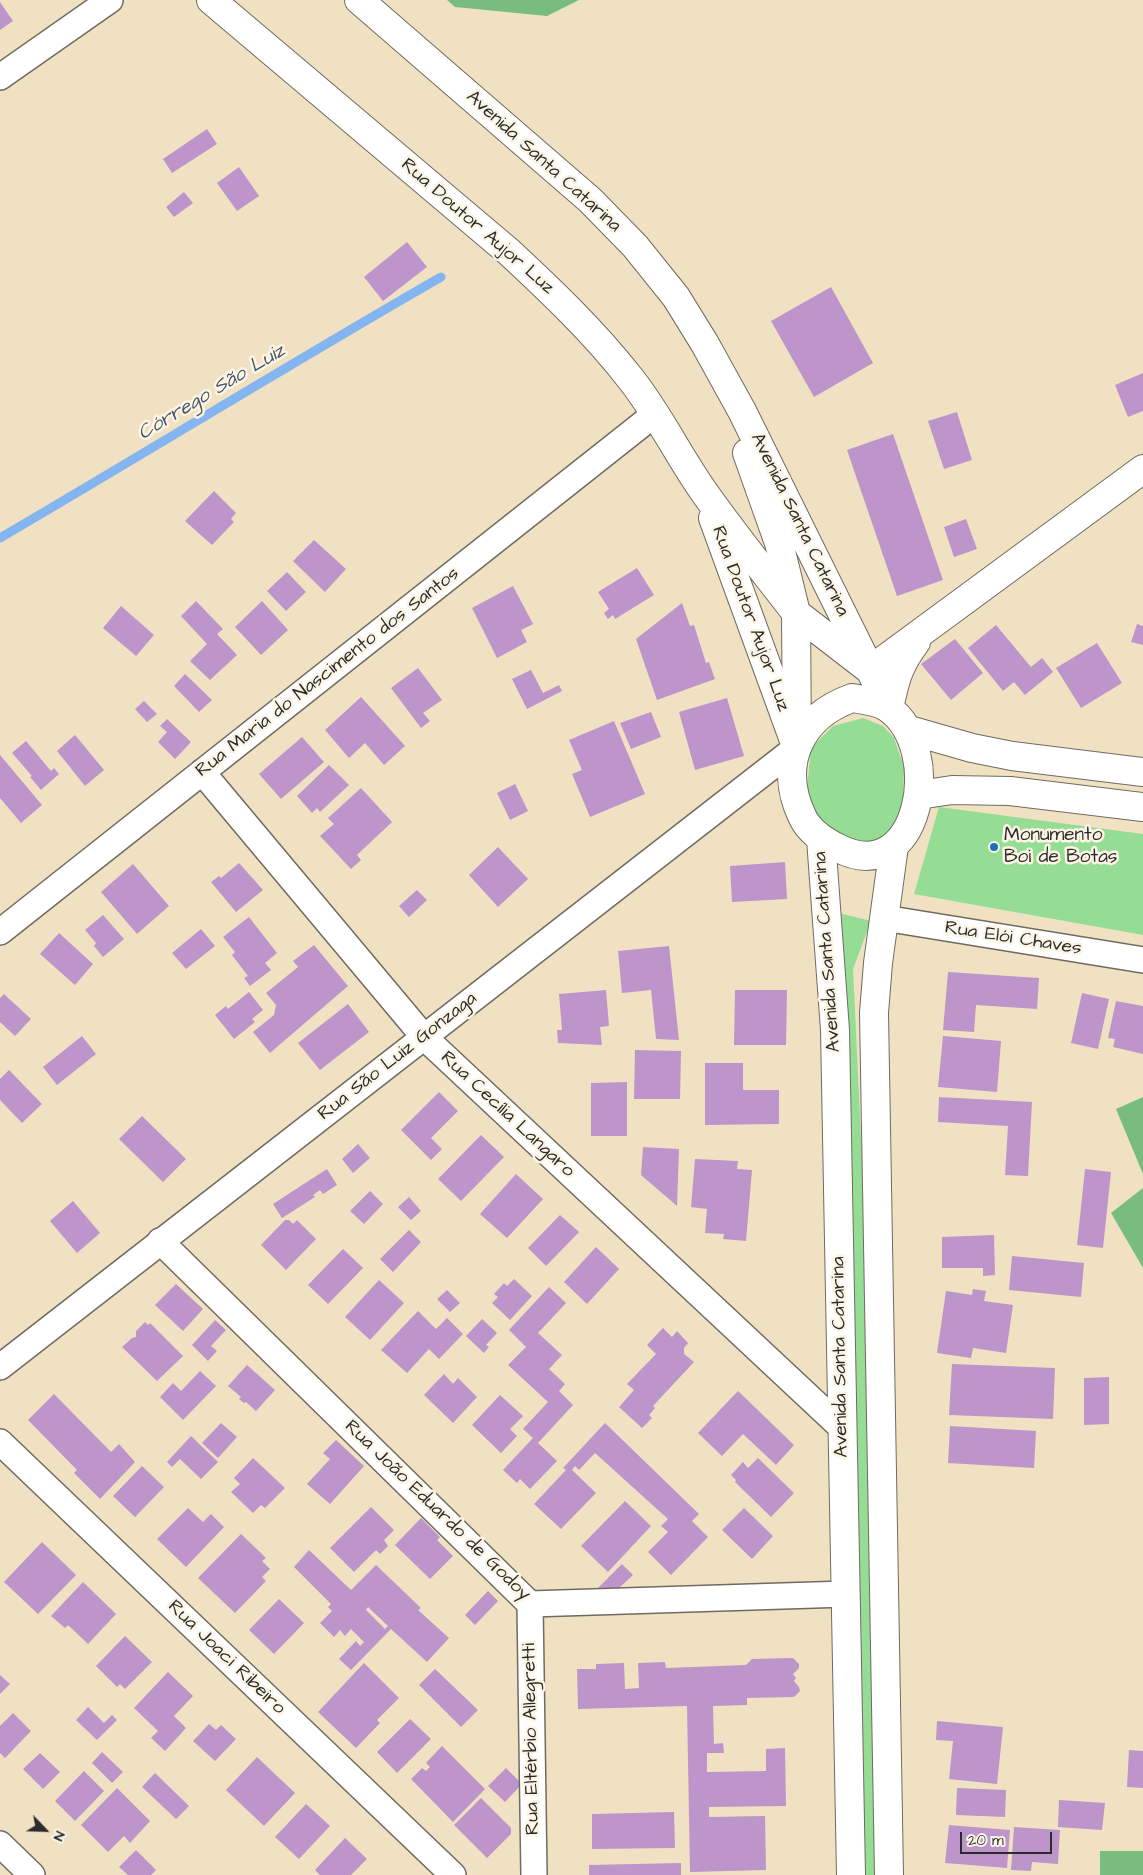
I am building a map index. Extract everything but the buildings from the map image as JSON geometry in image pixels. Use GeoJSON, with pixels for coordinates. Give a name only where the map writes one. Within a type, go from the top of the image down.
{"type":"FeatureCollection","features":[{"type":"Feature","properties":{"kind":"main road","name":"Rua Doutor Aujor Luz"},"geometry":{"type":"LineString","coordinates":[[211,0],[509,252],[554,294],[598,340],[631,379],[656,414],[704,491],[796,614],[870,670]]}},
{"type":"Feature","properties":{"kind":"main road","name":"Avenida Santa Catarina"},"geometry":{"type":"LineString","coordinates":[[359,0],[590,200],[635,246],[670,290],[706,344],[742,411],[889,708]]}},
{"type":"Feature","properties":{"kind":"main road","name":"Avenida Santa Catarina"},"geometry":{"type":"LineString","coordinates":[[706,344],[779,543],[796,614],[796,747]]}},
{"type":"Feature","properties":{"kind":"main road"},"geometry":{"type":"LineString","coordinates":[[796,747],[809,727],[836,704],[852,698],[873,701],[889,708],[909,730],[919,766],[919,795],[915,812],[906,832],[894,846],[880,853],[862,856],[843,851],[821,839],[805,822],[796,803],[791,767],[796,747],[808,721],[818,708],[1143,469]]}},
{"type":"Feature","properties":{"kind":"main road","name":"Rua Doutor Aujor Luz"},"geometry":{"type":"LineString","coordinates":[[704,491],[796,747]]}},
{"type":"Feature","properties":{"kind":"main road"},"geometry":{"type":"LineString","coordinates":[[889,708],[897,673],[905,657],[924,631]]}},
{"type":"Feature","properties":{"kind":"main road"},"geometry":{"type":"LineString","coordinates":[[909,730],[972,748],[1012,756],[1143,772]]}},
{"type":"Feature","properties":{"kind":"main road"},"geometry":{"type":"LineString","coordinates":[[919,795],[952,790],[1010,791],[1143,807]]}},
{"type":"Feature","properties":{"kind":"main road","name":"Avenida Santa Catarina"},"geometry":{"type":"LineString","coordinates":[[821,839],[835,1030],[851,1875]]}},
{"type":"Feature","properties":{"kind":"main road","name":"Avenida Santa Catarina"},"geometry":{"type":"LineString","coordinates":[[889,1875],[874,1013],[894,846]]}},
{"type":"Feature","properties":{"kind":"street"},"geometry":{"type":"LineString","coordinates":[[0,78],[110,0]]}},
{"type":"Feature","properties":{"kind":"street","name":"Rua Maria do Nascimento dos Santos"},"geometry":{"type":"LineString","coordinates":[[0,932],[656,414]]}},
{"type":"Feature","properties":{"kind":"street","name":"Rua São Luiz Gonzaga"},"geometry":{"type":"LineString","coordinates":[[0,1367],[796,747]]}},
{"type":"Feature","properties":{"kind":"street","name":"Rua Cecília Langaro"},"geometry":{"type":"LineString","coordinates":[[202,772],[424,1037],[842,1428]]}},
{"type":"Feature","properties":{"kind":"street","name":"Rua Elói Chaves"},"geometry":{"type":"LineString","coordinates":[[884,918],[1143,960]]}},
{"type":"Feature","properties":{"kind":"street","name":"Rua João Eduardo de Godoy"},"geometry":{"type":"LineString","coordinates":[[160,1241],[530,1604],[846,1594]]}},
{"type":"Feature","properties":{"kind":"street","name":"Rua Joaci Ribeiro"},"geometry":{"type":"LineString","coordinates":[[0,1442],[453,1875]]}},
{"type":"Feature","properties":{"kind":"street","name":"Rua Eltérbio Allegretti"},"geometry":{"type":"LineString","coordinates":[[530,1604],[534,1875]]}},
{"type":"Feature","properties":{"kind":"street"},"geometry":{"type":"LineString","coordinates":[[4,1857],[32,1875]]}},
{"type":"Feature","properties":{"kind":"green space"},"geometry":{"type":"Polygon","coordinates":[[[447,0],[579,0],[547,16],[455,7],[447,0]]]}},
{"type":"Feature","properties":{"kind":"green space"},"geometry":{"type":"Polygon","coordinates":[[[863,718],[883,726],[894,738],[904,767],[903,805],[890,836],[870,849],[819,831],[807,789],[811,748],[833,726],[863,718]]]}},
{"type":"Feature","properties":{"kind":"green space"},"geometry":{"type":"Polygon","coordinates":[[[939,807],[1143,834],[1143,935],[914,894],[939,807]]]}},
{"type":"Feature","properties":{"kind":"green space"},"geometry":{"type":"Polygon","coordinates":[[[839,913],[871,921],[853,969],[863,1180],[878,1875],[865,1875],[850,1181],[839,913]]]}},
{"type":"Feature","properties":{"kind":"green space"},"geometry":{"type":"Polygon","coordinates":[[[1143,1097],[1143,1174],[1116,1109],[1143,1097]]]}},
{"type":"Feature","properties":{"kind":"green space"},"geometry":{"type":"Polygon","coordinates":[[[1143,1188],[1143,1268],[1111,1213],[1143,1188]]]}},
{"type":"Feature","properties":{"kind":"green space"},"geometry":{"type":"Polygon","coordinates":[[[1100,1851],[1143,1851],[1143,1875],[1100,1875],[1100,1851]]]}},
{"type":"Feature","properties":{"kind":"waterway","name":"Córrego São Luiz"},"geometry":{"type":"LineString","coordinates":[[0,538],[441,277]]}},
{"type":"Feature","properties":{"kind":"place","name":"Monumento Boi de Botas"},"geometry":{"type":"Point","coordinates":[994,847]}}]}
